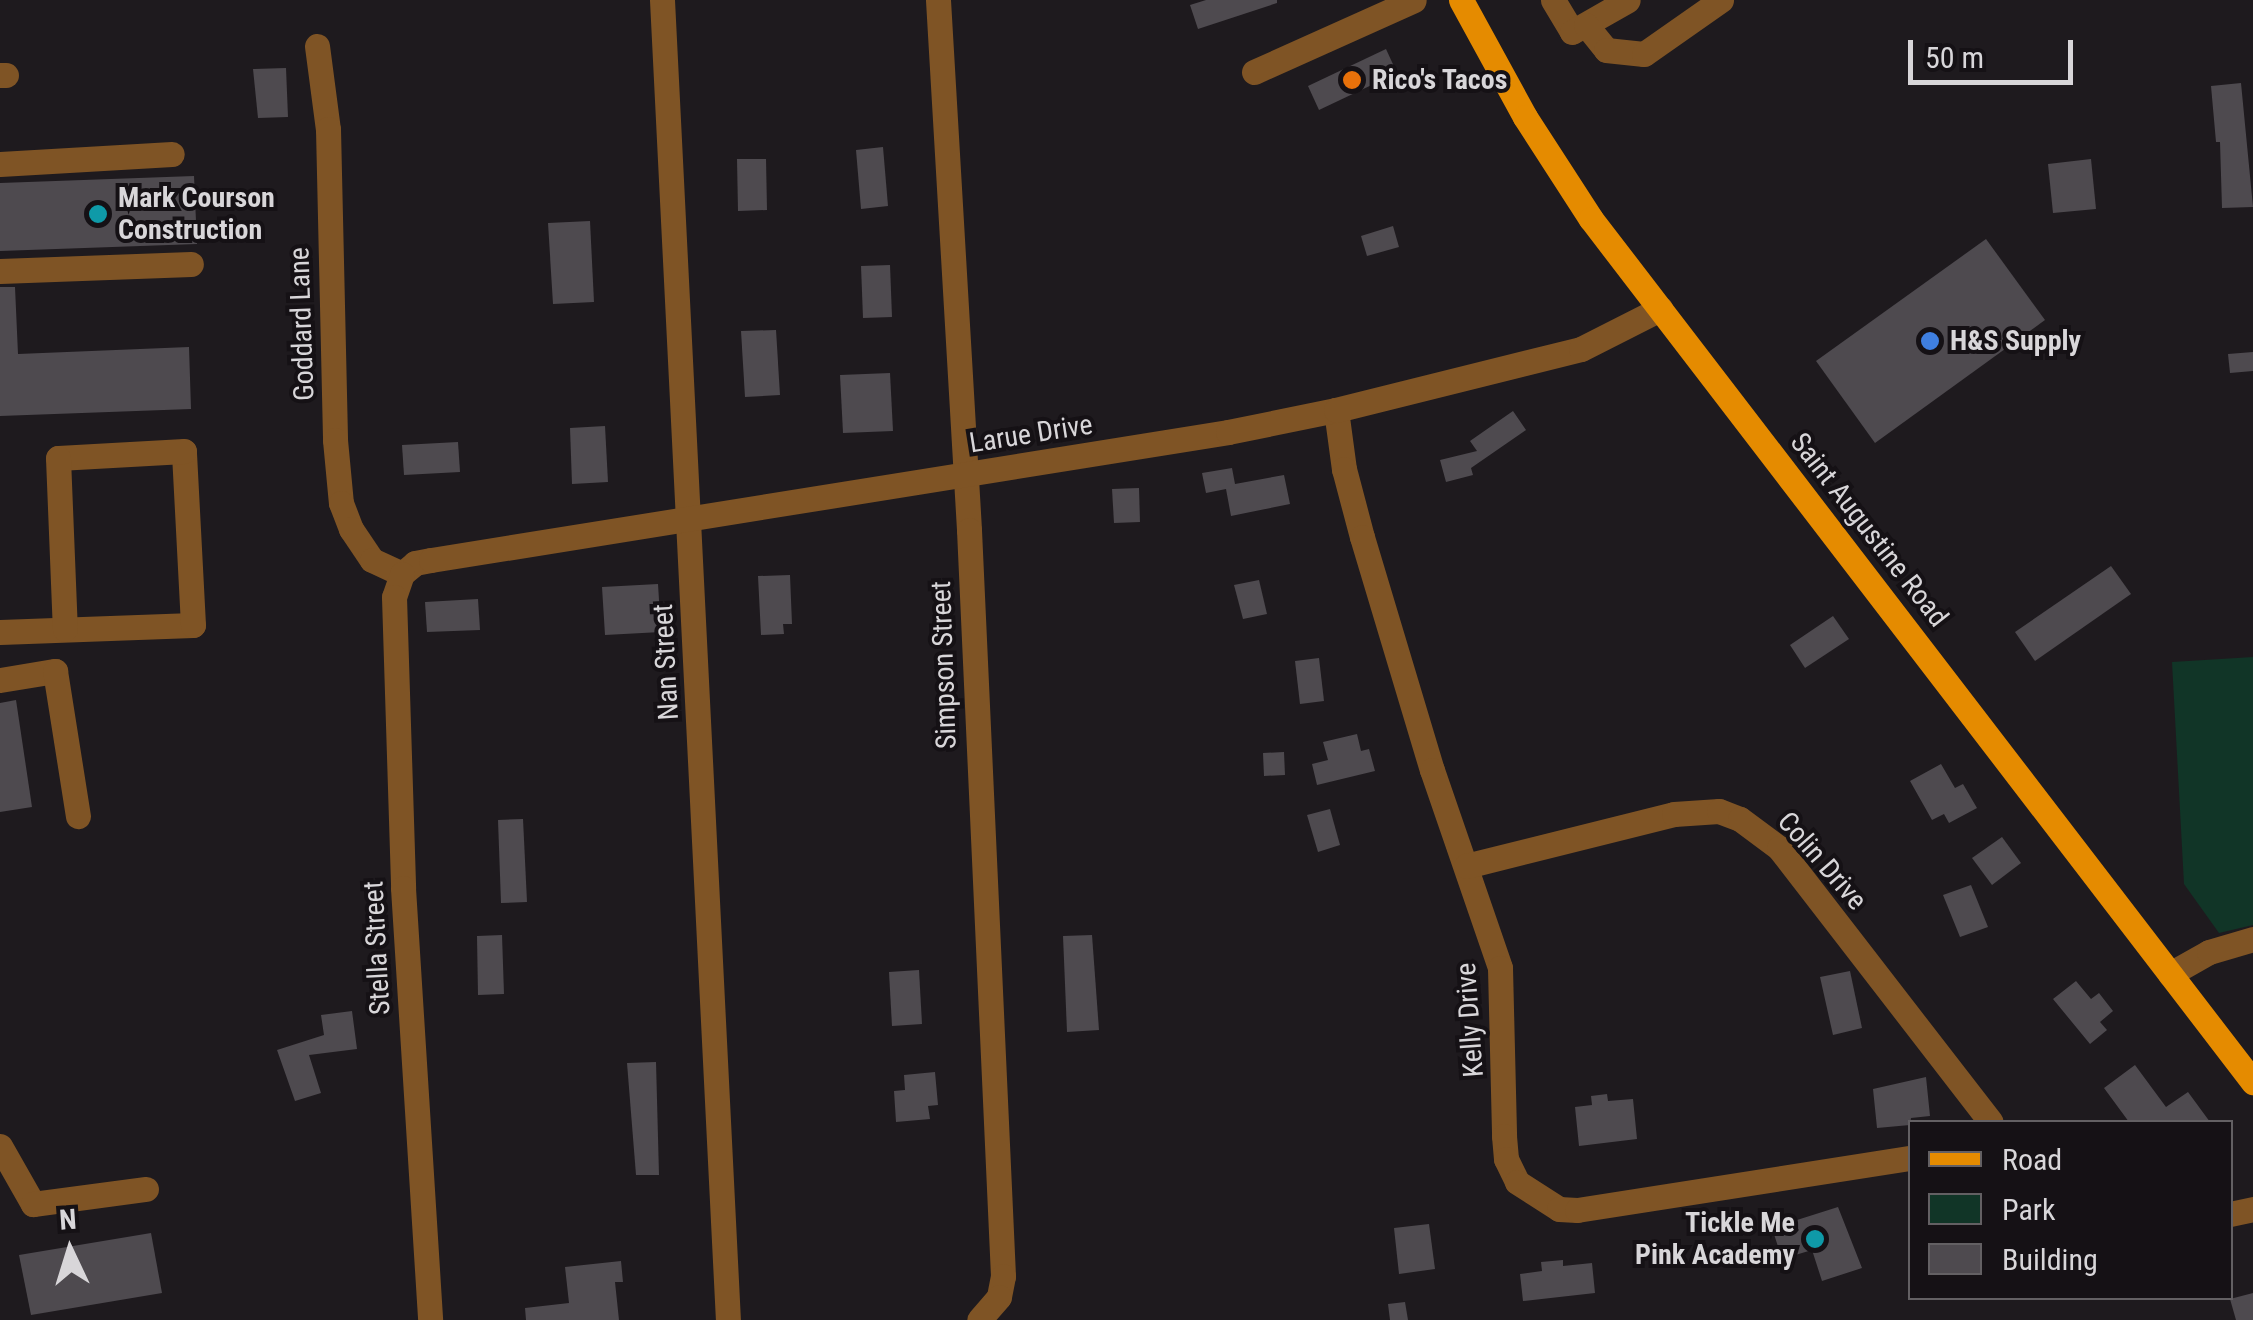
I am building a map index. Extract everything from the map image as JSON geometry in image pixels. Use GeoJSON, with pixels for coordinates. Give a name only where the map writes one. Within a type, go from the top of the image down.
{"type":"FeatureCollection","features":[{"type":"Feature","properties":{"kind":"main road","name":"Saint Augustine Road"},"geometry":{"type":"LineString","coordinates":[[1461,0],[1526,117],[1591,219],[2253,1082]]}},
{"type":"Feature","properties":{"kind":"street","name":"Nan Street"},"geometry":{"type":"LineString","coordinates":[[662,0],[728,1320]]}},
{"type":"Feature","properties":{"kind":"street","name":"Simpson Street"},"geometry":{"type":"LineString","coordinates":[[938,0],[966,475],[1003,1276],[999,1297],[979,1320]]}},
{"type":"Feature","properties":{"kind":"street"},"geometry":{"type":"LineString","coordinates":[[1254,72],[1414,0]]}},
{"type":"Feature","properties":{"kind":"street"},"geometry":{"type":"LineString","coordinates":[[1553,0],[1572,32],[1628,0]]}},
{"type":"Feature","properties":{"kind":"street"},"geometry":{"type":"LineString","coordinates":[[1586,24],[1606,50],[1644,54],[1721,0]]}},
{"type":"Feature","properties":{"kind":"street","name":"Goddard Lane"},"geometry":{"type":"LineString","coordinates":[[317,46],[328,129],[336,440],[342,503],[352,529],[372,560],[402,574]]}},
{"type":"Feature","properties":{"kind":"street"},"geometry":{"type":"LineString","coordinates":[[0,164],[172,154]]}},
{"type":"Feature","properties":{"kind":"street"},"geometry":{"type":"LineString","coordinates":[[0,271],[191,264]]}},
{"type":"Feature","properties":{"kind":"street","name":"Larue Drive"},"geometry":{"type":"LineString","coordinates":[[402,574],[416,563],[431,560],[966,475],[1336,410],[1581,349],[1660,309]]}},
{"type":"Feature","properties":{"kind":"street","name":"Kelly Drive"},"geometry":{"type":"LineString","coordinates":[[1336,410],[1344,469],[1362,537],[1432,770],[1500,968],[1506,1159],[1517,1182],[1529,1194],[1559,1209],[1577,1210],[1908,1158]]}},
{"type":"Feature","properties":{"kind":"street"},"geometry":{"type":"LineString","coordinates":[[0,632],[65,630],[193,625],[184,451],[58,458],[65,630]]}},
{"type":"Feature","properties":{"kind":"street","name":"Stella Street"},"geometry":{"type":"LineString","coordinates":[[402,574],[394,597],[403,888],[430,1320]]}},
{"type":"Feature","properties":{"kind":"street"},"geometry":{"type":"LineString","coordinates":[[0,680],[55,671],[78,816]]}},
{"type":"Feature","properties":{"kind":"street","name":"Colin Drive"},"geometry":{"type":"LineString","coordinates":[[1466,866],[1674,814],[1719,812],[1740,819],[1779,848],[1989,1120]]}},
{"type":"Feature","properties":{"kind":"street"},"geometry":{"type":"LineString","coordinates":[[2170,974],[2209,952],[2253,939]]}},
{"type":"Feature","properties":{"kind":"street"},"geometry":{"type":"LineString","coordinates":[[0,1146],[33,1204],[146,1189]]}},
{"type":"Feature","properties":{"kind":"green space"},"geometry":{"type":"Polygon","coordinates":[[[2253,657],[2253,925],[2219,933],[2184,884],[2172,662],[2253,657]]]}},
{"type":"Feature","properties":{"kind":"building"},"geometry":{"type":"Polygon","coordinates":[[[1206,0],[1277,3],[1198,29],[1190,5],[1206,0]]]}},
{"type":"Feature","properties":{"kind":"building","name":"Rico's Tacos"},"geometry":{"type":"Polygon","coordinates":[[[1386,49],[1397,73],[1319,110],[1308,86],[1386,49]]]}},
{"type":"Feature","properties":{"kind":"building"},"geometry":{"type":"Polygon","coordinates":[[[286,68],[288,117],[258,118],[253,69],[286,68]]]}},
{"type":"Feature","properties":{"kind":"building"},"geometry":{"type":"Polygon","coordinates":[[[2241,83],[2253,207],[2222,208],[2220,142],[2216,142],[2211,86],[2241,83]]]}},
{"type":"Feature","properties":{"kind":"building"},"geometry":{"type":"Polygon","coordinates":[[[883,147],[888,206],[861,209],[856,150],[883,147]]]}},
{"type":"Feature","properties":{"kind":"building"},"geometry":{"type":"Polygon","coordinates":[[[737,159],[766,159],[767,210],[738,211],[737,159]]]}},
{"type":"Feature","properties":{"kind":"building"},"geometry":{"type":"Polygon","coordinates":[[[2091,159],[2096,209],[2053,213],[2048,164],[2091,159]]]}},
{"type":"Feature","properties":{"kind":"building","name":"Mark Courson Construction"},"geometry":{"type":"Polygon","coordinates":[[[194,176],[197,244],[0,251],[0,183],[194,176]]]}},
{"type":"Feature","properties":{"kind":"building"},"geometry":{"type":"Polygon","coordinates":[[[590,221],[594,302],[553,304],[548,223],[590,221]]]}},
{"type":"Feature","properties":{"kind":"building"},"geometry":{"type":"Polygon","coordinates":[[[1393,226],[1399,247],[1367,256],[1361,236],[1393,226]]]}},
{"type":"Feature","properties":{"kind":"building","name":"H&S Supply"},"geometry":{"type":"Polygon","coordinates":[[[1986,239],[2045,320],[1875,443],[1816,361],[1986,239]]]}},
{"type":"Feature","properties":{"kind":"building"},"geometry":{"type":"Polygon","coordinates":[[[890,265],[892,317],[863,318],[861,266],[890,265]]]}},
{"type":"Feature","properties":{"kind":"building"},"geometry":{"type":"Polygon","coordinates":[[[0,287],[15,287],[18,354],[189,347],[191,409],[0,416],[0,287]]]}},
{"type":"Feature","properties":{"kind":"building"},"geometry":{"type":"Polygon","coordinates":[[[776,330],[780,395],[745,397],[741,331],[776,330]]]}},
{"type":"Feature","properties":{"kind":"building"},"geometry":{"type":"Polygon","coordinates":[[[2253,352],[2253,371],[2230,373],[2228,354],[2253,352]]]}},
{"type":"Feature","properties":{"kind":"building"},"geometry":{"type":"Polygon","coordinates":[[[890,373],[893,431],[843,433],[840,375],[890,373]]]}},
{"type":"Feature","properties":{"kind":"building"},"geometry":{"type":"Polygon","coordinates":[[[1513,411],[1526,430],[1471,468],[1473,475],[1446,482],[1440,460],[1477,451],[1470,441],[1513,411]]]}},
{"type":"Feature","properties":{"kind":"building"},"geometry":{"type":"Polygon","coordinates":[[[605,426],[608,482],[572,484],[570,428],[605,426]]]}},
{"type":"Feature","properties":{"kind":"building"},"geometry":{"type":"Polygon","coordinates":[[[458,442],[460,472],[404,475],[402,445],[458,442]]]}},
{"type":"Feature","properties":{"kind":"building"},"geometry":{"type":"Polygon","coordinates":[[[1232,468],[1235,484],[1284,475],[1290,504],[1231,516],[1226,489],[1206,493],[1202,473],[1232,468]]]}},
{"type":"Feature","properties":{"kind":"building"},"geometry":{"type":"Polygon","coordinates":[[[1139,488],[1140,522],[1114,523],[1112,489],[1139,488]]]}},
{"type":"Feature","properties":{"kind":"building"},"geometry":{"type":"Polygon","coordinates":[[[2111,566],[2131,594],[2035,661],[2015,632],[2111,566]]]}},
{"type":"Feature","properties":{"kind":"building"},"geometry":{"type":"Polygon","coordinates":[[[790,575],[792,624],[783,624],[784,634],[761,635],[758,576],[790,575]]]}},
{"type":"Feature","properties":{"kind":"building"},"geometry":{"type":"Polygon","coordinates":[[[1259,580],[1267,614],[1243,619],[1234,585],[1259,580]]]}},
{"type":"Feature","properties":{"kind":"building"},"geometry":{"type":"Polygon","coordinates":[[[658,584],[661,632],[605,635],[602,587],[658,584]]]}},
{"type":"Feature","properties":{"kind":"building"},"geometry":{"type":"Polygon","coordinates":[[[478,599],[480,630],[427,632],[425,602],[478,599]]]}},
{"type":"Feature","properties":{"kind":"building"},"geometry":{"type":"Polygon","coordinates":[[[1833,616],[1849,639],[1805,668],[1790,645],[1833,616]]]}},
{"type":"Feature","properties":{"kind":"building"},"geometry":{"type":"Polygon","coordinates":[[[1319,658],[1324,701],[1300,704],[1295,661],[1319,658]]]}},
{"type":"Feature","properties":{"kind":"building"},"geometry":{"type":"Polygon","coordinates":[[[16,700],[32,807],[0,812],[0,703],[16,700]]]}},
{"type":"Feature","properties":{"kind":"building"},"geometry":{"type":"Polygon","coordinates":[[[1357,734],[1361,751],[1369,749],[1375,771],[1317,785],[1312,764],[1328,760],[1323,742],[1357,734]]]}},
{"type":"Feature","properties":{"kind":"building"},"geometry":{"type":"Polygon","coordinates":[[[1284,752],[1285,775],[1264,776],[1263,753],[1284,752]]]}},
{"type":"Feature","properties":{"kind":"building"},"geometry":{"type":"Polygon","coordinates":[[[1941,764],[1955,788],[1963,784],[1977,808],[1949,823],[1944,814],[1932,820],[1910,781],[1941,764]]]}},
{"type":"Feature","properties":{"kind":"building"},"geometry":{"type":"Polygon","coordinates":[[[1330,809],[1340,845],[1318,852],[1307,815],[1330,809]]]}},
{"type":"Feature","properties":{"kind":"building"},"geometry":{"type":"Polygon","coordinates":[[[523,819],[527,902],[501,903],[498,820],[523,819]]]}},
{"type":"Feature","properties":{"kind":"building"},"geometry":{"type":"Polygon","coordinates":[[[2002,837],[2021,863],[1992,885],[1972,858],[2002,837]]]}},
{"type":"Feature","properties":{"kind":"building"},"geometry":{"type":"Polygon","coordinates":[[[1971,885],[1988,927],[1960,937],[1943,895],[1971,885]]]}},
{"type":"Feature","properties":{"kind":"building"},"geometry":{"type":"Polygon","coordinates":[[[502,935],[504,994],[478,995],[477,936],[502,935]]]}},
{"type":"Feature","properties":{"kind":"building"},"geometry":{"type":"Polygon","coordinates":[[[1092,935],[1099,1030],[1067,1032],[1063,936],[1092,935]]]}},
{"type":"Feature","properties":{"kind":"building"},"geometry":{"type":"Polygon","coordinates":[[[919,970],[922,1024],[892,1026],[889,972],[919,970]]]}},
{"type":"Feature","properties":{"kind":"building"},"geometry":{"type":"Polygon","coordinates":[[[1850,971],[1862,1028],[1833,1035],[1820,977],[1850,971]]]}},
{"type":"Feature","properties":{"kind":"building"},"geometry":{"type":"Polygon","coordinates":[[[2076,981],[2091,999],[2099,993],[2113,1011],[2100,1022],[2107,1030],[2090,1044],[2053,999],[2076,981]]]}},
{"type":"Feature","properties":{"kind":"building"},"geometry":{"type":"Polygon","coordinates":[[[352,1011],[357,1049],[309,1055],[321,1093],[295,1101],[277,1050],[324,1035],[321,1015],[352,1011]]]}},
{"type":"Feature","properties":{"kind":"building"},"geometry":{"type":"Polygon","coordinates":[[[656,1062],[659,1175],[636,1175],[627,1063],[656,1062]]]}},
{"type":"Feature","properties":{"kind":"building"},"geometry":{"type":"Polygon","coordinates":[[[2135,1065],[2166,1107],[2188,1092],[2209,1120],[2128,1120],[2104,1088],[2135,1065]]]}},
{"type":"Feature","properties":{"kind":"building"},"geometry":{"type":"Polygon","coordinates":[[[935,1072],[938,1105],[928,1106],[930,1119],[896,1122],[894,1091],[905,1090],[904,1075],[935,1072]]]}},
{"type":"Feature","properties":{"kind":"building"},"geometry":{"type":"Polygon","coordinates":[[[1926,1077],[1930,1116],[1911,1118],[1908,1125],[1877,1128],[1873,1089],[1926,1077]]]}},
{"type":"Feature","properties":{"kind":"building"},"geometry":{"type":"Polygon","coordinates":[[[1607,1094],[1608,1101],[1633,1099],[1637,1139],[1579,1146],[1575,1107],[1592,1105],[1591,1096],[1607,1094]]]}},
{"type":"Feature","properties":{"kind":"building","name":"Tickle Me Pink Academy"},"geometry":{"type":"Polygon","coordinates":[[[1838,1207],[1862,1268],[1822,1281],[1812,1250],[1782,1259],[1772,1228],[1838,1207]]]}},
{"type":"Feature","properties":{"kind":"building"},"geometry":{"type":"Polygon","coordinates":[[[1429,1224],[1435,1269],[1399,1274],[1394,1228],[1429,1224]]]}},
{"type":"Feature","properties":{"kind":"building"},"geometry":{"type":"Polygon","coordinates":[[[151,1233],[162,1293],[31,1315],[19,1255],[151,1233]]]}},
{"type":"Feature","properties":{"kind":"building"},"geometry":{"type":"Polygon","coordinates":[[[1563,1260],[1563,1266],[1592,1263],[1595,1293],[1523,1301],[1520,1274],[1542,1271],[1541,1262],[1563,1260]]]}},
{"type":"Feature","properties":{"kind":"building"},"geometry":{"type":"Polygon","coordinates":[[[621,1261],[623,1282],[615,1282],[619,1320],[526,1320],[525,1308],[569,1303],[565,1267],[621,1261]]]}},
{"type":"Feature","properties":{"kind":"building"},"geometry":{"type":"Polygon","coordinates":[[[2253,1293],[2253,1320],[2236,1320],[2233,1298],[2253,1293]]]}},
{"type":"Feature","properties":{"kind":"building"},"geometry":{"type":"Polygon","coordinates":[[[1405,1302],[1408,1320],[1390,1320],[1388,1304],[1405,1302]]]}},
{"type":"Feature","properties":{"kind":"place","name":"Rico's Tacos"},"geometry":{"type":"Point","coordinates":[1352,80]}},
{"type":"Feature","properties":{"kind":"place","name":"Mark Courson Construction"},"geometry":{"type":"Point","coordinates":[98,214]}},
{"type":"Feature","properties":{"kind":"place","name":"H&S Supply"},"geometry":{"type":"Point","coordinates":[1930,341]}},
{"type":"Feature","properties":{"kind":"place","name":"Tickle Me Pink Academy"},"geometry":{"type":"Point","coordinates":[1815,1239]}}]}
